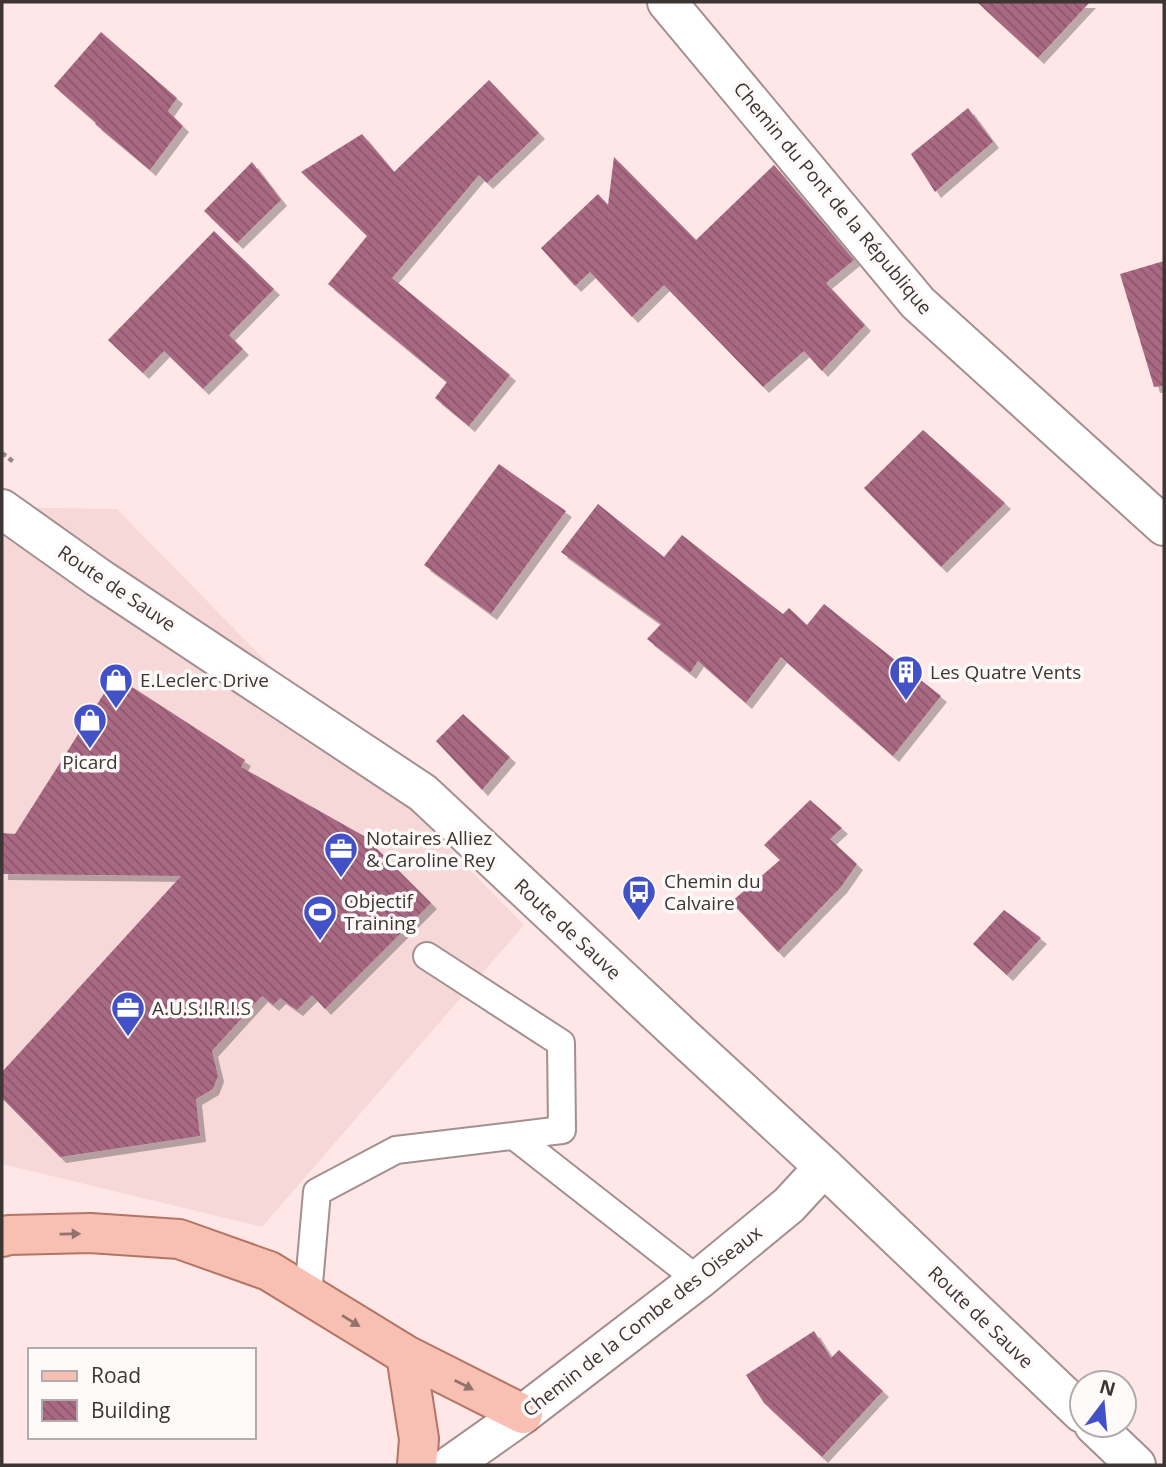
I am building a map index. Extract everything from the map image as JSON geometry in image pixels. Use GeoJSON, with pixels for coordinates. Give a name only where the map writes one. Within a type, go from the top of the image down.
{"type":"FeatureCollection","features":[{"type":"Feature","properties":{"kind":"main road","name":"Chemin du Pont de la République"},"geometry":{"type":"LineString","coordinates":[[667,2],[918,303],[1164,526]]}},
{"type":"Feature","properties":{"kind":"main road","name":"Route de Sauve"},"geometry":{"type":"LineString","coordinates":[[2,509],[99,578],[423,793],[824,1167],[1068,1400]]}},
{"type":"Feature","properties":{"kind":"main road","name":"Chemin de la Combe des Oiseaux"},"geometry":{"type":"LineString","coordinates":[[451,1465],[523,1414],[698,1280],[789,1205],[824,1167]]}},
{"type":"Feature","properties":{"kind":"main road"},"geometry":{"type":"LineString","coordinates":[[2,1237],[90,1233],[179,1239],[269,1271],[405,1354],[523,1414]]}},
{"type":"Feature","properties":{"kind":"main road"},"geometry":{"type":"LineString","coordinates":[[405,1354],[419,1439],[417,1465]]}},
{"type":"Feature","properties":{"kind":"main road"},"geometry":{"type":"LineString","coordinates":[[1109,1439],[1136,1465]]}},
{"type":"Feature","properties":{"kind":"lane"},"geometry":{"type":"LineString","coordinates":[[308,1295],[317,1192],[396,1150],[562,1130],[561,1044],[428,956]]}},
{"type":"Feature","properties":{"kind":"lane"},"geometry":{"type":"LineString","coordinates":[[514,1136],[698,1280]]}},
{"type":"Feature","properties":{"kind":"shaded area"},"geometry":{"type":"Polygon","coordinates":[[[2,507],[117,509],[524,925],[262,1227],[2,1164],[2,507]]]}},
{"type":"Feature","properties":{"kind":"building"},"geometry":{"type":"Polygon","coordinates":[[[977,2],[1090,2],[1038,58],[977,2]]]}},
{"type":"Feature","properties":{"kind":"building"},"geometry":{"type":"Polygon","coordinates":[[[101,32],[177,98],[168,111],[183,126],[150,170],[54,86],[101,32]]]}},
{"type":"Feature","properties":{"kind":"building"},"geometry":{"type":"Polygon","coordinates":[[[489,80],[539,133],[487,183],[479,175],[392,278],[510,375],[469,426],[435,398],[447,382],[328,284],[367,236],[301,172],[362,134],[394,172],[489,80]]]}},
{"type":"Feature","properties":{"kind":"building"},"geometry":{"type":"Polygon","coordinates":[[[968,108],[993,142],[935,192],[911,154],[968,108]]]}},
{"type":"Feature","properties":{"kind":"building"},"geometry":{"type":"Polygon","coordinates":[[[614,157],[696,240],[774,165],[854,260],[826,283],[865,325],[822,371],[804,351],[763,387],[664,285],[632,317],[590,272],[575,286],[541,248],[598,194],[608,205],[614,157]]]}},
{"type":"Feature","properties":{"kind":"building"},"geometry":{"type":"Polygon","coordinates":[[[252,162],[281,200],[237,243],[204,211],[252,162]]]}},
{"type":"Feature","properties":{"kind":"building"},"geometry":{"type":"Polygon","coordinates":[[[214,231],[274,289],[229,335],[243,349],[203,389],[164,351],[143,373],[108,340],[214,231]]]}},
{"type":"Feature","properties":{"kind":"building"},"geometry":{"type":"Polygon","coordinates":[[[1164,261],[1164,386],[1154,387],[1120,274],[1164,261]]]}},
{"type":"Feature","properties":{"kind":"building"},"geometry":{"type":"Polygon","coordinates":[[[923,430],[1005,503],[941,567],[864,488],[923,430]]]}},
{"type":"Feature","properties":{"kind":"building"},"geometry":{"type":"Polygon","coordinates":[[[499,464],[566,511],[491,614],[424,565],[499,464]]]}},
{"type":"Feature","properties":{"kind":"building"},"geometry":{"type":"Polygon","coordinates":[[[598,504],[664,557],[682,535],[783,614],[789,608],[807,625],[824,604],[941,696],[893,756],[781,657],[746,703],[698,661],[690,673],[647,639],[661,624],[561,552],[598,504]]]}},
{"type":"Feature","properties":{"kind":"building"},"geometry":{"type":"Polygon","coordinates":[[[115,676],[245,760],[241,767],[364,836],[431,903],[325,1009],[312,995],[297,1010],[280,998],[273,1005],[262,996],[212,1051],[218,1076],[213,1089],[196,1099],[200,1136],[60,1157],[2,1098],[2,1072],[181,876],[2,874],[2,833],[15,834],[115,676]]]}},
{"type":"Feature","properties":{"kind":"building"},"geometry":{"type":"Polygon","coordinates":[[[463,714],[510,757],[482,790],[436,741],[463,714]]]}},
{"type":"Feature","properties":{"kind":"building"},"geometry":{"type":"Polygon","coordinates":[[[810,800],[842,828],[830,839],[857,864],[841,887],[778,952],[731,902],[780,860],[764,845],[810,800]]]}},
{"type":"Feature","properties":{"kind":"building"},"geometry":{"type":"Polygon","coordinates":[[[1004,910],[1041,938],[1007,975],[973,944],[1004,910]]]}},
{"type":"Feature","properties":{"kind":"building"},"geometry":{"type":"Polygon","coordinates":[[[814,1331],[831,1358],[839,1350],[883,1391],[822,1457],[764,1403],[746,1375],[814,1331]]]}},
{"type":"Feature","properties":{"kind":"place","name":"Les Quatre Vents"},"geometry":{"type":"Point","coordinates":[906,702]}},
{"type":"Feature","properties":{"kind":"place","name":"E.Leclerc Drive"},"geometry":{"type":"Point","coordinates":[116,710]}},
{"type":"Feature","properties":{"kind":"place","name":"Picard"},"geometry":{"type":"Point","coordinates":[90,750]}},
{"type":"Feature","properties":{"kind":"place","name":"Notaires Alliez & Caroline Rey"},"geometry":{"type":"Point","coordinates":[341,879]}},
{"type":"Feature","properties":{"kind":"place","name":"Chemin du Calvaire"},"geometry":{"type":"Point","coordinates":[639,922]}},
{"type":"Feature","properties":{"kind":"place","name":"Objectif Training"},"geometry":{"type":"Point","coordinates":[320,942]}},
{"type":"Feature","properties":{"kind":"place","name":"A.U.S.I.R.I.S"},"geometry":{"type":"Point","coordinates":[128,1038]}}]}
